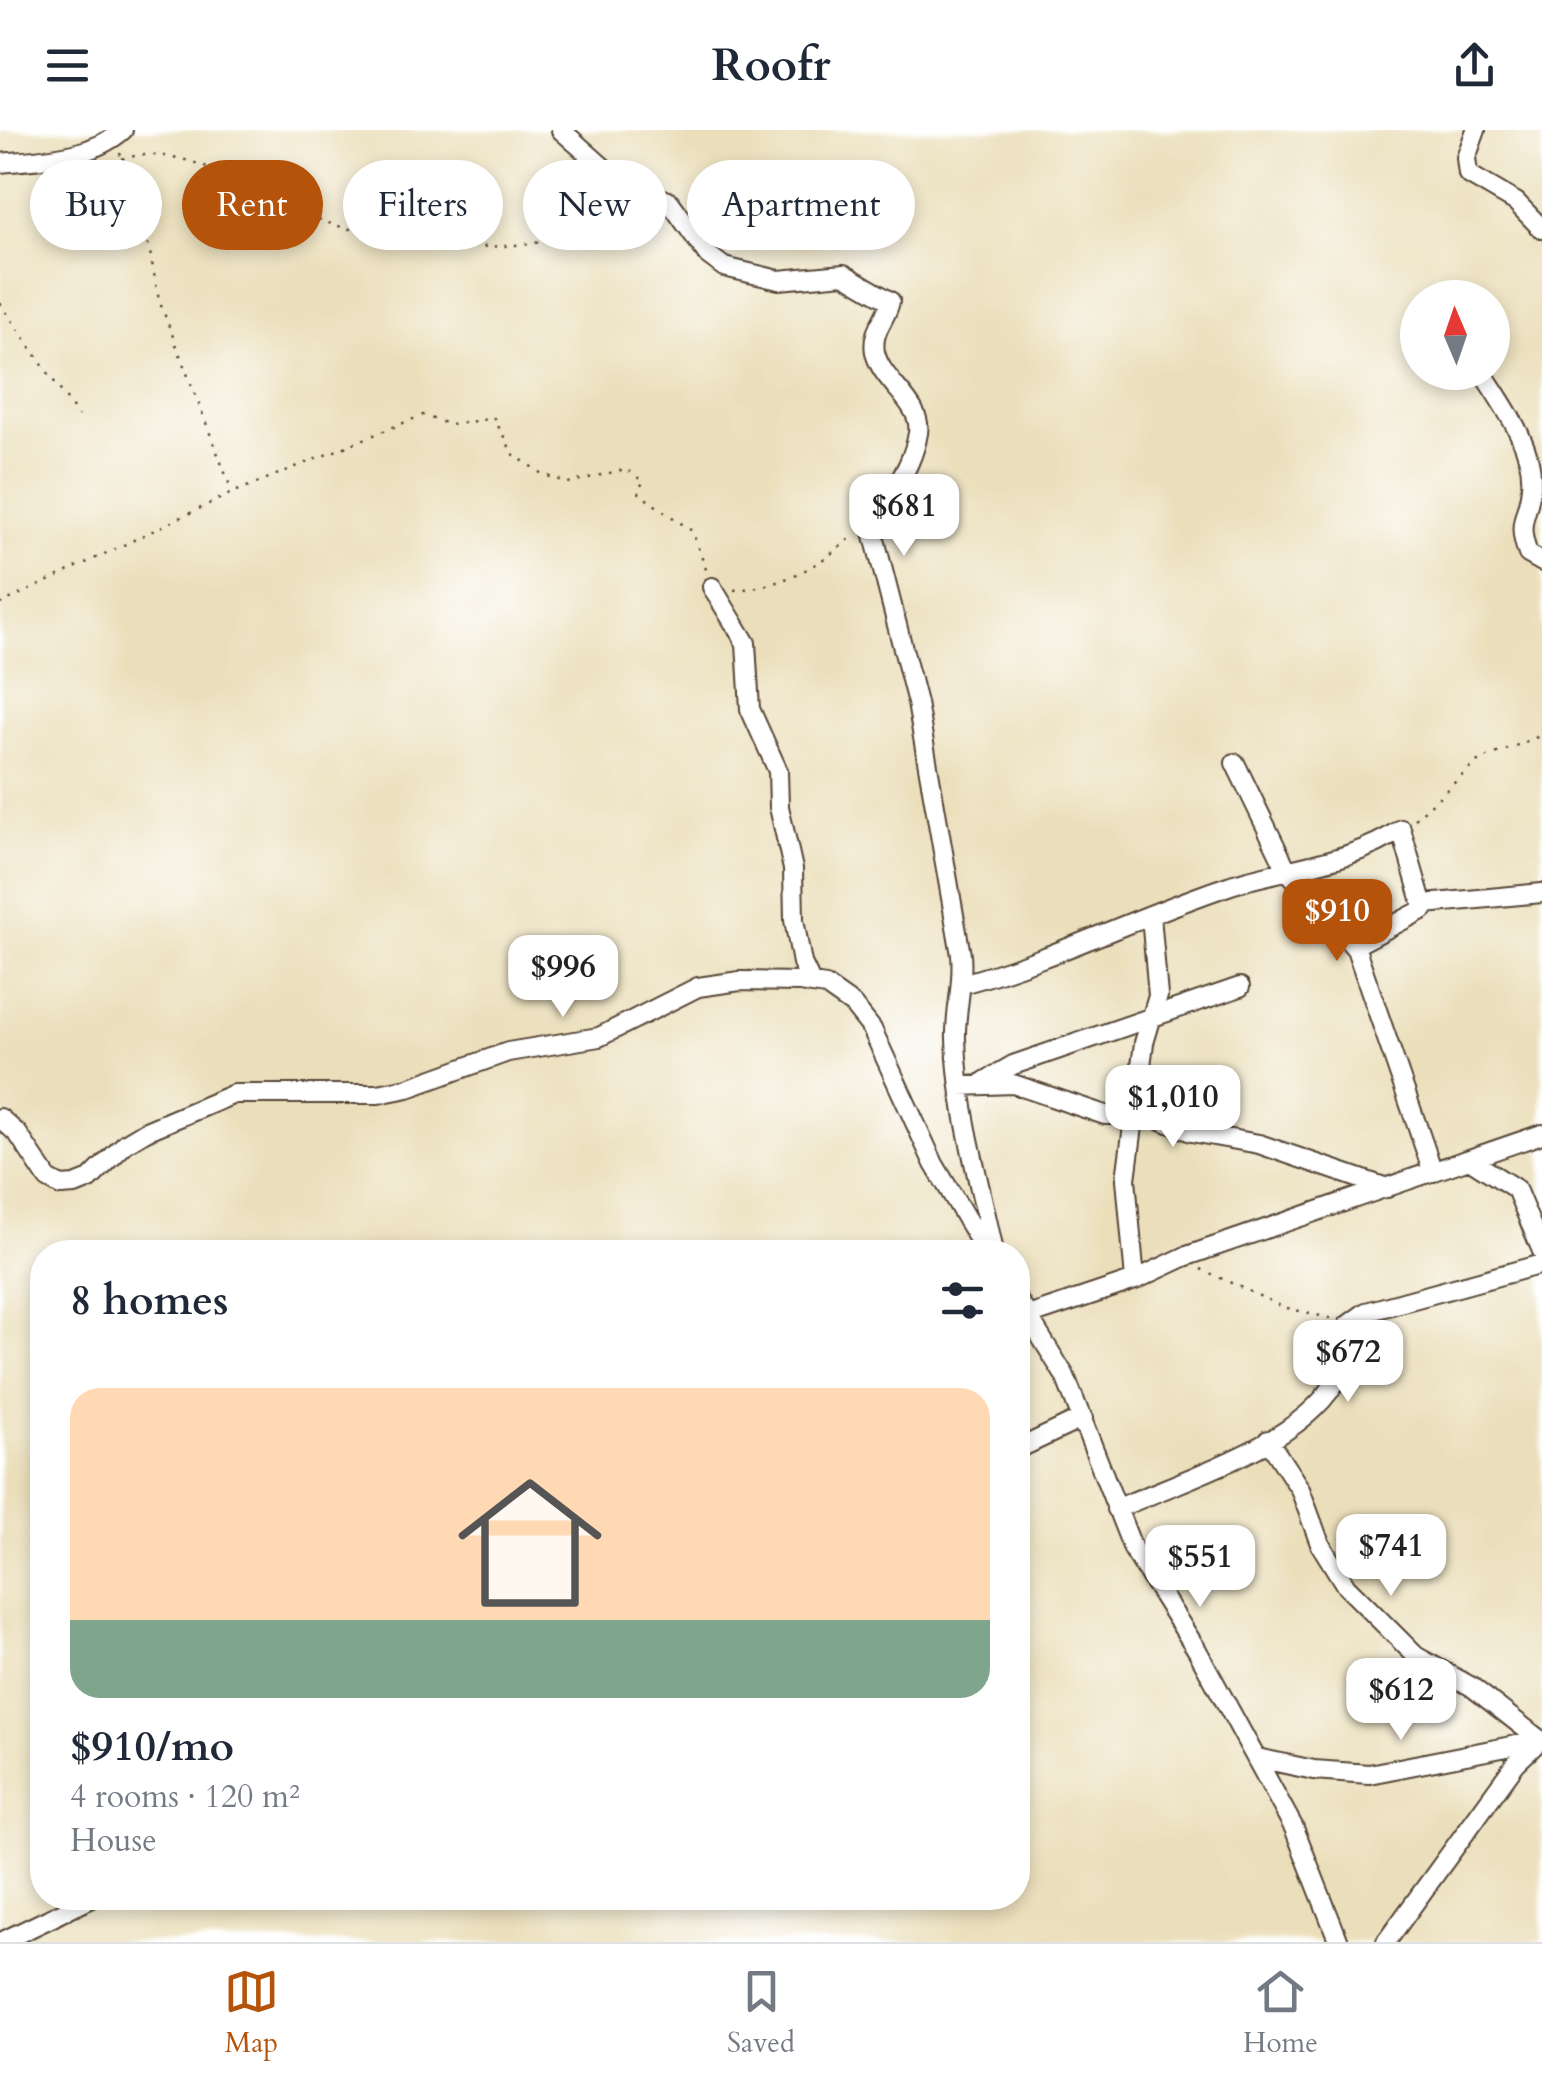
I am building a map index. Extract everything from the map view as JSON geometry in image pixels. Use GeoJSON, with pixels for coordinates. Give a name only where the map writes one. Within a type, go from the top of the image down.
{"type":"FeatureCollection","features":[{"type":"Feature","properties":{"kind":"street"},"geometry":{"type":"LineString","coordinates":[[561,130],[614,178],[670,202],[708,255],[742,274],[779,280],[844,274],[890,300],[877,327],[875,351],[895,389],[915,412],[918,436],[905,472],[870,520],[917,703],[962,955],[956,1038],[960,1086],[992,1240]]}},
{"type":"Feature","properties":{"kind":"street"},"geometry":{"type":"LineString","coordinates":[[1476,130],[1466,158],[1468,174],[1516,202],[1542,229]]}},
{"type":"Feature","properties":{"kind":"street"},"geometry":{"type":"LineString","coordinates":[[0,162],[64,156],[118,134]]}},
{"type":"Feature","properties":{"kind":"street"},"geometry":{"type":"LineString","coordinates":[[1491,390],[1527,458],[1531,491],[1521,517],[1522,532],[1532,560],[1542,562]]}},
{"type":"Feature","properties":{"kind":"street"},"geometry":{"type":"LineString","coordinates":[[712,587],[746,643],[750,709],[778,770],[779,807],[794,869],[794,920],[802,963],[812,984]]}},
{"type":"Feature","properties":{"kind":"street"},"geometry":{"type":"LineString","coordinates":[[1235,763],[1288,870],[1354,946],[1433,1172]]}},
{"type":"Feature","properties":{"kind":"street"},"geometry":{"type":"LineString","coordinates":[[962,984],[1010,971],[1227,886],[1288,870],[1402,830],[1425,904]]}},
{"type":"Feature","properties":{"kind":"street"},"geometry":{"type":"LineString","coordinates":[[1354,946],[1416,914],[1425,904],[1542,892]]}},
{"type":"Feature","properties":{"kind":"street"},"geometry":{"type":"LineString","coordinates":[[1135,1280],[1136,1253],[1125,1198],[1133,1118],[1158,978],[1151,916]]}},
{"type":"Feature","properties":{"kind":"street"},"geometry":{"type":"LineString","coordinates":[[0,1118],[18,1134],[48,1179],[60,1186],[75,1185],[90,1179],[126,1143],[234,1094],[378,1094],[408,1088],[508,1052],[599,1038],[698,988],[756,980],[812,984],[826,986],[852,1005],[872,1029],[934,1164],[979,1240]]}},
{"type":"Feature","properties":{"kind":"street"},"geometry":{"type":"LineString","coordinates":[[984,1082],[1013,1065],[1240,987]]}},
{"type":"Feature","properties":{"kind":"street"},"geometry":{"type":"LineString","coordinates":[[960,1086],[984,1082],[1013,1084],[1105,1116],[1149,1115],[1191,1132],[1259,1144],[1387,1188]]}},
{"type":"Feature","properties":{"kind":"street"},"geometry":{"type":"LineString","coordinates":[[1030,1306],[1135,1280],[1184,1258],[1542,1134]]}},
{"type":"Feature","properties":{"kind":"street"},"geometry":{"type":"LineString","coordinates":[[1470,1159],[1516,1190],[1542,1251]]}},
{"type":"Feature","properties":{"kind":"street"},"geometry":{"type":"LineString","coordinates":[[1116,1509],[1243,1457],[1316,1408],[1343,1366],[1348,1325],[1378,1307],[1542,1264]]}},
{"type":"Feature","properties":{"kind":"street"},"geometry":{"type":"LineString","coordinates":[[1030,1320],[1064,1376],[1116,1509],[1148,1576],[1197,1650],[1294,1828],[1340,1942]]}},
{"type":"Feature","properties":{"kind":"street"},"geometry":{"type":"LineString","coordinates":[[1030,1443],[1082,1418]]}},
{"type":"Feature","properties":{"kind":"street"},"geometry":{"type":"LineString","coordinates":[[1268,1440],[1300,1489],[1320,1544],[1346,1586],[1416,1656],[1472,1688],[1541,1740]]}},
{"type":"Feature","properties":{"kind":"street"},"geometry":{"type":"LineString","coordinates":[[1257,1758],[1314,1770],[1369,1774],[1541,1740]]}},
{"type":"Feature","properties":{"kind":"street"},"geometry":{"type":"LineString","coordinates":[[1386,1942],[1516,1763],[1541,1740]]}},
{"type":"Feature","properties":{"kind":"street"},"geometry":{"type":"LineString","coordinates":[[1,1942],[67,1910]]}},
{"type":"Feature","properties":{"kind":"path"},"geometry":{"type":"LineString","coordinates":[[118,134],[149,247],[158,300],[232,493]]}},
{"type":"Feature","properties":{"kind":"path"},"geometry":{"type":"LineString","coordinates":[[122,159],[142,152],[176,159],[261,188],[284,204],[326,222],[440,244],[511,246],[620,228],[683,225]]}},
{"type":"Feature","properties":{"kind":"path"},"geometry":{"type":"LineString","coordinates":[[0,303],[78,416]]}},
{"type":"Feature","properties":{"kind":"path"},"geometry":{"type":"LineString","coordinates":[[0,604],[232,493],[415,416],[460,425],[494,418],[513,454],[542,474],[568,483],[626,469],[644,482],[637,490],[641,496],[692,531],[712,587],[759,588],[780,582],[830,555],[870,520]]}},
{"type":"Feature","properties":{"kind":"path"},"geometry":{"type":"LineString","coordinates":[[1402,830],[1478,762],[1537,737],[1542,728]]}},
{"type":"Feature","properties":{"kind":"path"},"geometry":{"type":"LineString","coordinates":[[1184,1258],[1234,1288],[1348,1325]]}}]}
